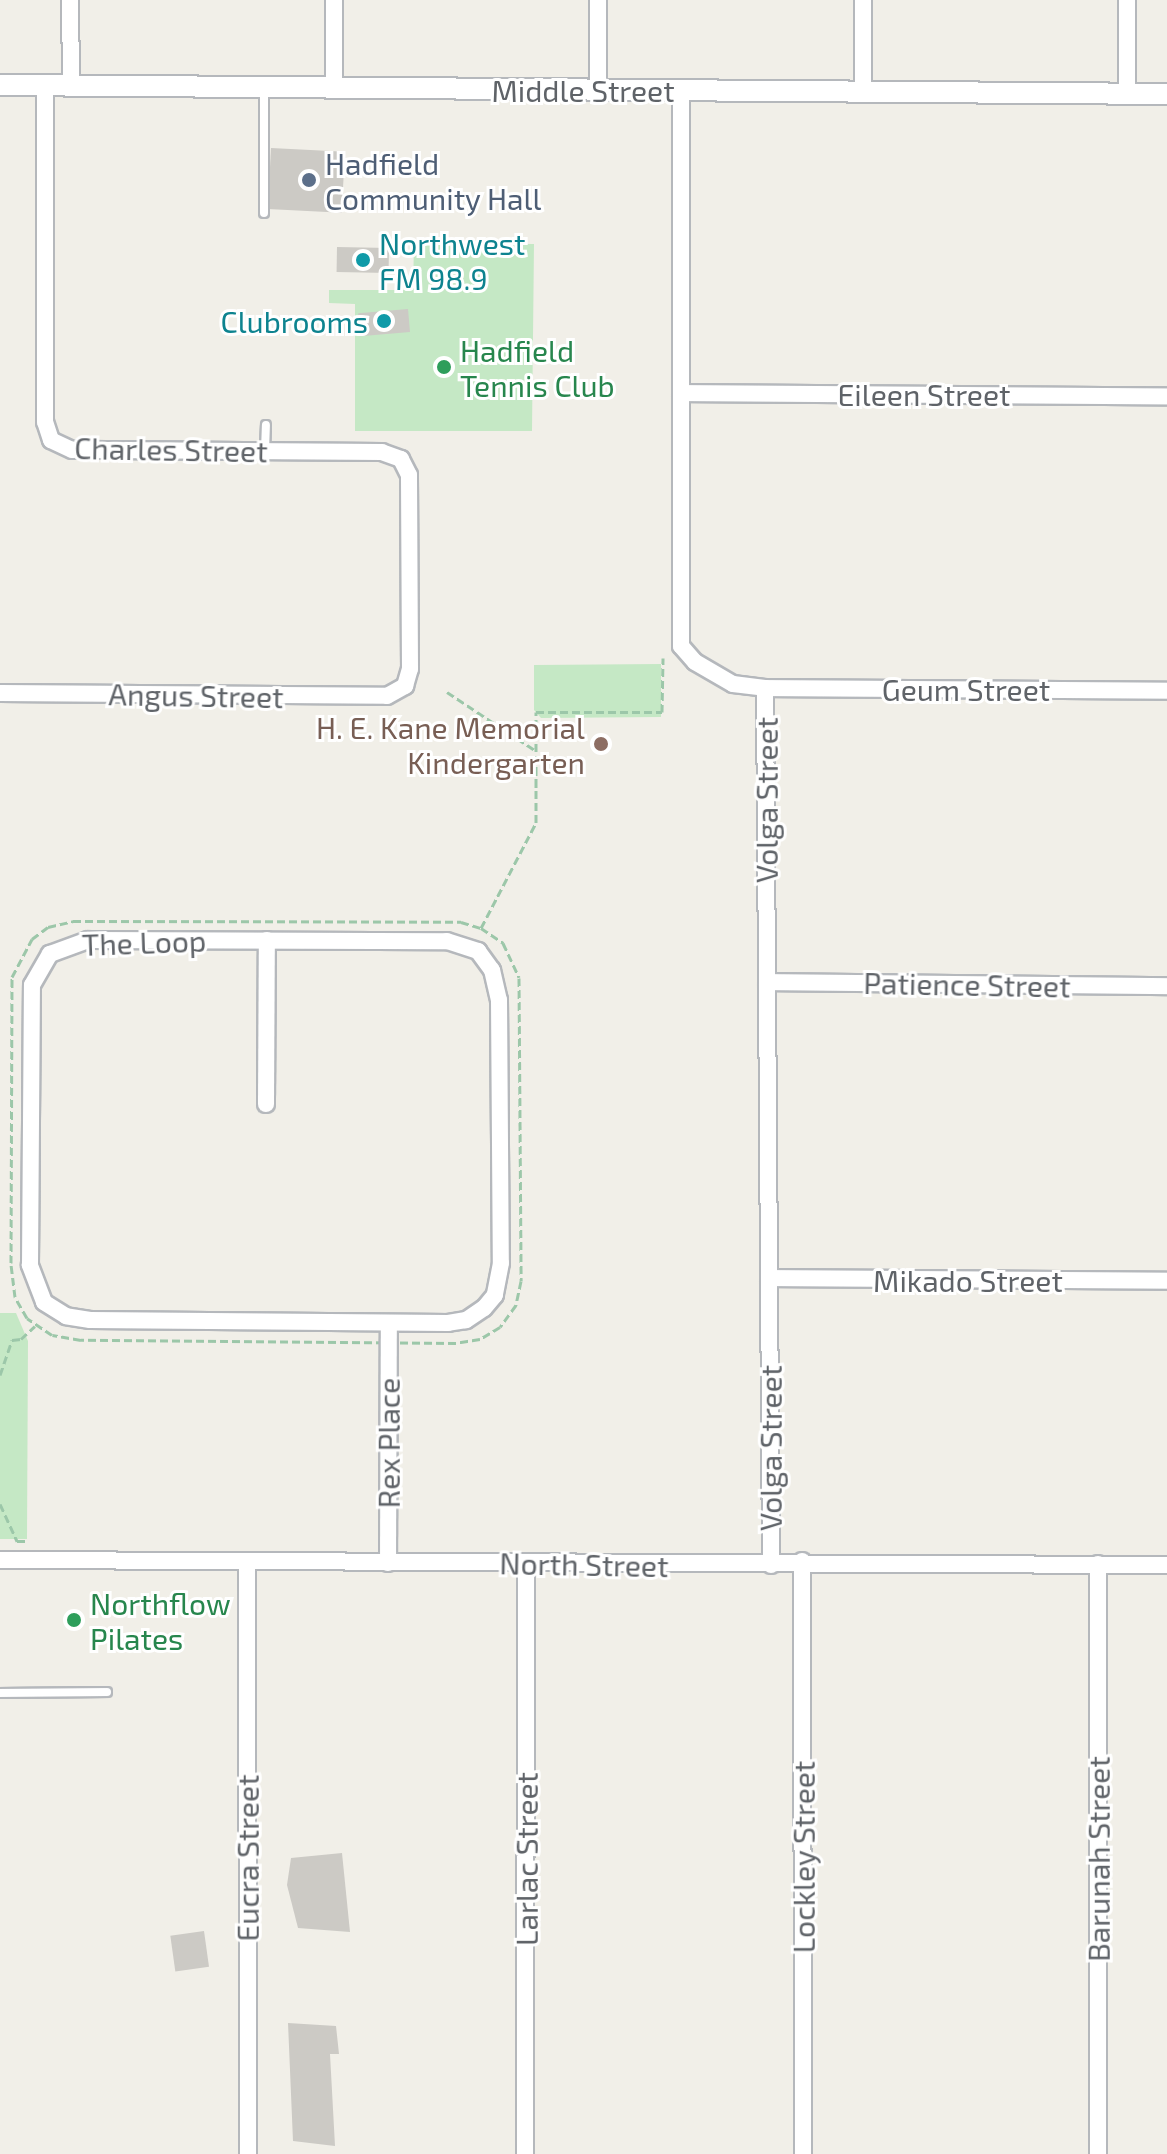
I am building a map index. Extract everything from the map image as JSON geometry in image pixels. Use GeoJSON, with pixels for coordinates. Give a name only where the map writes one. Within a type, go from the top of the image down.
{"type":"FeatureCollection","features":[{"type":"Feature","properties":{"kind":"street"},"geometry":{"type":"LineString","coordinates":[[70,0],[71,85]]}},
{"type":"Feature","properties":{"kind":"street"},"geometry":{"type":"LineString","coordinates":[[334,0],[334,87]]}},
{"type":"Feature","properties":{"kind":"street"},"geometry":{"type":"LineString","coordinates":[[598,0],[598,90]]}},
{"type":"Feature","properties":{"kind":"street"},"geometry":{"type":"LineString","coordinates":[[863,0],[863,92]]}},
{"type":"Feature","properties":{"kind":"street"},"geometry":{"type":"LineString","coordinates":[[1127,0],[1127,94]]}},
{"type":"Feature","properties":{"kind":"street","name":"Middle Street"},"geometry":{"type":"LineString","coordinates":[[0,85],[1167,94]]}},
{"type":"Feature","properties":{"kind":"street","name":"Charles Street"},"geometry":{"type":"LineString","coordinates":[[45,85],[45,422],[51,440],[72,450],[382,452],[406,466],[410,669],[405,686],[392,695]]}},
{"type":"Feature","properties":{"kind":"street","name":"Volga Street"},"geometry":{"type":"LineString","coordinates":[[681,90],[681,646],[695,662],[733,684],[765,688],[771,1565]]}},
{"type":"Feature","properties":{"kind":"street","name":"Eileen Street"},"geometry":{"type":"LineString","coordinates":[[681,393],[1167,396]]}},
{"type":"Feature","properties":{"kind":"street","name":"Geum Street"},"geometry":{"type":"LineString","coordinates":[[765,688],[1167,691]]}},
{"type":"Feature","properties":{"kind":"street","name":"Angus Street"},"geometry":{"type":"LineString","coordinates":[[0,693],[392,695]]}},
{"type":"Feature","properties":{"kind":"street","name":"The Loop"},"geometry":{"type":"LineString","coordinates":[[88,940],[460,942],[478,951],[497,983],[501,1263],[495,1295],[466,1320],[389,1324],[90,1320],[52,1309],[33,1282],[31,998],[39,967],[50,954],[88,940]]}},
{"type":"Feature","properties":{"kind":"street"},"geometry":{"type":"LineString","coordinates":[[266,1104],[267,940]]}},
{"type":"Feature","properties":{"kind":"street","name":"Patience Street"},"geometry":{"type":"LineString","coordinates":[[767,982],[1167,986]]}},
{"type":"Feature","properties":{"kind":"street","name":"Mikado Street"},"geometry":{"type":"LineString","coordinates":[[769,1278],[1167,1281]]}},
{"type":"Feature","properties":{"kind":"street","name":"Rex Place"},"geometry":{"type":"LineString","coordinates":[[388,1563],[389,1324]]}},
{"type":"Feature","properties":{"kind":"street","name":"North Street"},"geometry":{"type":"LineString","coordinates":[[0,1560],[771,1565],[802,1561],[1167,1565]]}},
{"type":"Feature","properties":{"kind":"street","name":"Eucra Street"},"geometry":{"type":"LineString","coordinates":[[247,1561],[248,2154]]}},
{"type":"Feature","properties":{"kind":"street","name":"Lockley Street"},"geometry":{"type":"LineString","coordinates":[[802,1561],[803,2154]]}},
{"type":"Feature","properties":{"kind":"street","name":"Larlac Street"},"geometry":{"type":"LineString","coordinates":[[525,2154],[526,1564]]}},
{"type":"Feature","properties":{"kind":"street","name":"Barunah Street"},"geometry":{"type":"LineString","coordinates":[[1098,1564],[1098,2154]]}},
{"type":"Feature","properties":{"kind":"lane"},"geometry":{"type":"LineString","coordinates":[[264,86],[264,213]]}},
{"type":"Feature","properties":{"kind":"lane"},"geometry":{"type":"LineString","coordinates":[[265,451],[266,425]]}},
{"type":"Feature","properties":{"kind":"lane"},"geometry":{"type":"LineString","coordinates":[[0,1693],[107,1692]]}},
{"type":"Feature","properties":{"kind":"path"},"geometry":{"type":"LineString","coordinates":[[481,928],[536,823],[536,712],[662,712],[663,658]]}},
{"type":"Feature","properties":{"kind":"path"},"geometry":{"type":"LineString","coordinates":[[447,692],[536,751]]}},
{"type":"Feature","properties":{"kind":"path"},"geometry":{"type":"LineString","coordinates":[[73,921],[461,922],[481,928],[503,943],[519,978],[519,1295],[508,1317],[480,1339],[389,1342],[81,1340],[52,1335],[35,1326],[15,1297],[11,1263],[12,977],[32,939],[48,927],[73,921]]}},
{"type":"Feature","properties":{"kind":"path"},"geometry":{"type":"LineString","coordinates":[[0,1375],[12,1340],[21,1339],[35,1326]]}},
{"type":"Feature","properties":{"kind":"path"},"geometry":{"type":"LineString","coordinates":[[0,1504],[17,1541],[25,1541]]}},
{"type":"Feature","properties":{"kind":"green space","name":"Hadfield Tennis Club"},"geometry":{"type":"Polygon","coordinates":[[[414,243],[534,244],[532,431],[355,431],[355,304],[329,303],[329,290],[413,290],[414,243]]]}},
{"type":"Feature","properties":{"kind":"green space"},"geometry":{"type":"Polygon","coordinates":[[[661,664],[661,717],[541,718],[534,710],[534,665],[661,664]]]}},
{"type":"Feature","properties":{"kind":"green space"},"geometry":{"type":"Polygon","coordinates":[[[0,1313],[16,1313],[28,1341],[27,1539],[0,1539],[0,1313]]]}},
{"type":"Feature","properties":{"kind":"building","name":"Hadfield Community Hall"},"geometry":{"type":"Polygon","coordinates":[[[271,148],[345,152],[342,213],[268,209],[271,148]]]}},
{"type":"Feature","properties":{"kind":"building","name":"Northwest FM 98.9"},"geometry":{"type":"Polygon","coordinates":[[[337,247],[389,248],[389,273],[337,272],[337,247]]]}},
{"type":"Feature","properties":{"kind":"building","name":"Clubrooms"},"geometry":{"type":"Polygon","coordinates":[[[408,309],[410,332],[360,336],[358,313],[408,309]]]}},
{"type":"Feature","properties":{"kind":"building"},"geometry":{"type":"Polygon","coordinates":[[[342,1853],[350,1932],[298,1928],[287,1885],[291,1858],[342,1853]]]}},
{"type":"Feature","properties":{"kind":"building"},"geometry":{"type":"Polygon","coordinates":[[[204,1931],[209,1967],[175,1971],[170,1936],[204,1931]]]}},
{"type":"Feature","properties":{"kind":"building"},"geometry":{"type":"Polygon","coordinates":[[[288,2023],[336,2026],[339,2054],[330,2054],[335,2146],[293,2141],[288,2023]]]}},
{"type":"Feature","properties":{"kind":"place","name":"Hadfield Community Hall"},"geometry":{"type":"Point","coordinates":[309,180]}},
{"type":"Feature","properties":{"kind":"place","name":"Northwest FM 98.9"},"geometry":{"type":"Point","coordinates":[363,260]}},
{"type":"Feature","properties":{"kind":"place","name":"Clubrooms"},"geometry":{"type":"Point","coordinates":[384,321]}},
{"type":"Feature","properties":{"kind":"place","name":"Hadfield Tennis Club"},"geometry":{"type":"Point","coordinates":[444,367]}},
{"type":"Feature","properties":{"kind":"place","name":"H. E. Kane Memorial Kindergarten"},"geometry":{"type":"Point","coordinates":[601,744]}},
{"type":"Feature","properties":{"kind":"place","name":"Northflow Pilates"},"geometry":{"type":"Point","coordinates":[74,1620]}}]}
